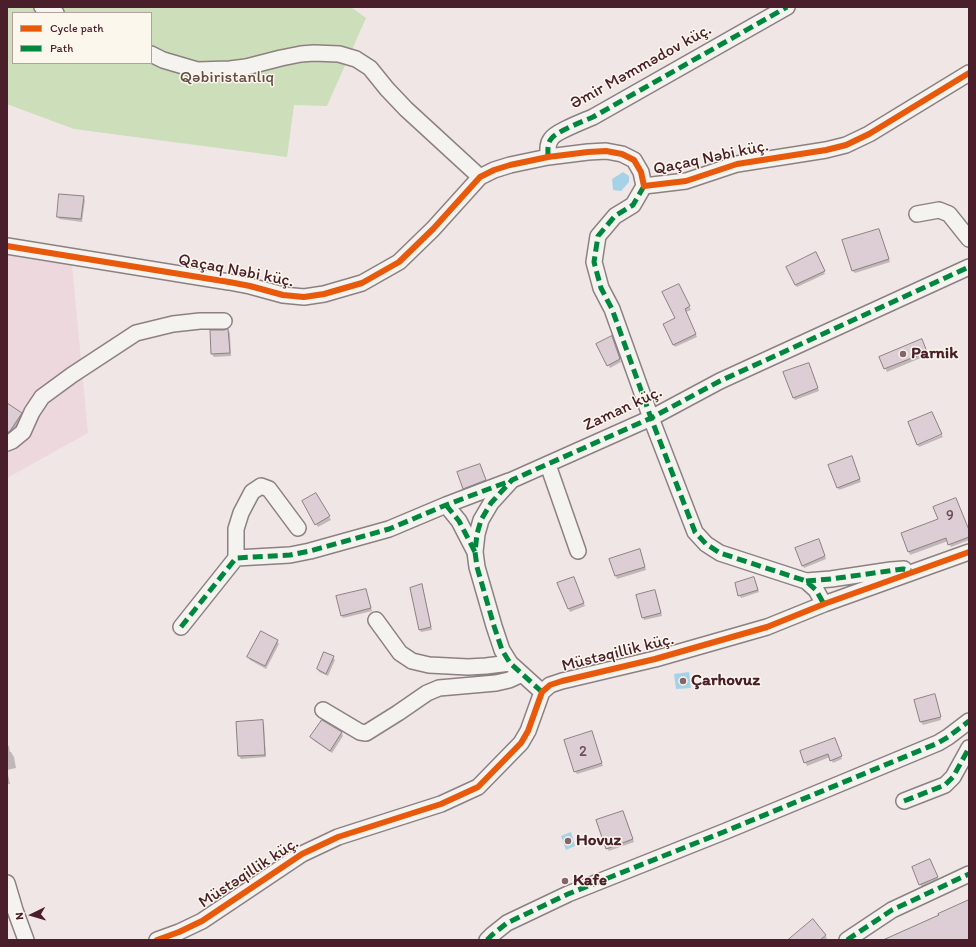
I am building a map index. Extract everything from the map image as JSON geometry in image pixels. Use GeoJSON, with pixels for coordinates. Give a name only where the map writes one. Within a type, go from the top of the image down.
{"type":"FeatureCollection","features":[{"type":"Feature","properties":{"kind":"street"},"geometry":{"type":"LineString","coordinates":[[42,7],[54,12]]}},
{"type":"Feature","properties":{"kind":"street","name":"Əmir Məmmədov küç."},"geometry":{"type":"LineString","coordinates":[[548,157],[548,147],[551,138],[560,132],[593,117],[787,7]]}},
{"type":"Feature","properties":{"kind":"street"},"geometry":{"type":"LineString","coordinates":[[152,54],[163,60],[197,70],[246,67],[281,58],[314,53],[339,54],[356,59],[370,68],[406,109],[480,177]]}},
{"type":"Feature","properties":{"kind":"street","name":"Qaçaq Nəbi küç."},"geometry":{"type":"LineString","coordinates":[[644,186],[686,181],[737,164],[826,150],[846,145],[869,134],[969,73]]}},
{"type":"Feature","properties":{"kind":"street","name":"Qaçaq Nəbi küç."},"geometry":{"type":"LineString","coordinates":[[7,246],[229,282],[283,295],[304,297],[324,294],[362,283],[399,262],[433,229],[480,177],[494,170],[548,157],[606,151],[622,154],[634,160],[641,172],[644,186],[633,205],[615,216],[598,236],[594,262],[601,288],[612,309],[651,418],[695,532],[706,544],[720,552],[806,581],[816,590],[824,604]]}},
{"type":"Feature","properties":{"kind":"street"},"geometry":{"type":"LineString","coordinates":[[917,214],[939,210],[949,214],[969,239]]}},
{"type":"Feature","properties":{"kind":"street","name":"Zaman küç."},"geometry":{"type":"LineString","coordinates":[[542,692],[510,662],[502,650],[477,567],[475,552],[477,534],[481,520],[491,503],[512,480],[651,418],[720,382],[969,267]]}},
{"type":"Feature","properties":{"kind":"street"},"geometry":{"type":"LineString","coordinates":[[7,443],[12,441],[22,432],[32,412],[42,397],[136,332],[173,324],[200,321],[224,321]]}},
{"type":"Feature","properties":{"kind":"street"},"geometry":{"type":"LineString","coordinates":[[548,465],[578,551]]}},
{"type":"Feature","properties":{"kind":"street"},"geometry":{"type":"LineString","coordinates":[[236,558],[290,555],[310,551],[389,529],[446,505],[512,480]]}},
{"type":"Feature","properties":{"kind":"street"},"geometry":{"type":"LineString","coordinates":[[180,627],[236,558],[236,529],[241,513],[252,492],[261,486],[269,489],[298,528]]}},
{"type":"Feature","properties":{"kind":"street"},"geometry":{"type":"LineString","coordinates":[[446,505],[459,521],[475,552]]}},
{"type":"Feature","properties":{"kind":"street","name":"Müstəqillik küç."},"geometry":{"type":"LineString","coordinates":[[157,940],[202,921],[302,854],[338,837],[441,804],[478,787],[521,743],[528,731],[542,692],[550,685],[655,659],[767,627],[824,604],[969,552]]}},
{"type":"Feature","properties":{"kind":"street"},"geometry":{"type":"LineString","coordinates":[[806,581],[903,569],[913,572]]}},
{"type":"Feature","properties":{"kind":"street"},"geometry":{"type":"LineString","coordinates":[[376,620],[400,653],[412,661],[429,665],[468,667],[510,662]]}},
{"type":"Feature","properties":{"kind":"street"},"geometry":{"type":"LineString","coordinates":[[323,710],[360,732],[366,733],[398,713],[427,692],[439,688],[496,683],[509,680],[522,674]]}},
{"type":"Feature","properties":{"kind":"street"},"geometry":{"type":"LineString","coordinates":[[487,940],[492,934],[507,923],[568,894],[726,832],[938,743],[969,721]]}},
{"type":"Feature","properties":{"kind":"street"},"geometry":{"type":"LineString","coordinates":[[904,802],[945,785],[953,777],[969,748]]}},
{"type":"Feature","properties":{"kind":"street"},"geometry":{"type":"LineString","coordinates":[[857,937],[892,910],[969,874]]}},
{"type":"Feature","properties":{"kind":"street"},"geometry":{"type":"LineString","coordinates":[[7,883],[26,940]]}},
{"type":"Feature","properties":{"kind":"shaded area"},"geometry":{"type":"Polygon","coordinates":[[[7,255],[72,265],[88,433],[7,478],[7,255]]]}},
{"type":"Feature","properties":{"kind":"green space","name":"Qəbiristanlıq"},"geometry":{"type":"Polygon","coordinates":[[[7,7],[351,7],[366,18],[327,106],[294,105],[287,157],[74,129],[7,104],[7,7]]]}},
{"type":"Feature","properties":{"kind":"water"},"geometry":{"type":"Polygon","coordinates":[[[623,172],[629,176],[629,182],[621,191],[613,190],[612,179],[623,172]]]}},
{"type":"Feature","properties":{"kind":"water","name":"Çarhovuz"},"geometry":{"type":"Polygon","coordinates":[[[689,672],[691,688],[676,689],[674,674],[689,672]]]}},
{"type":"Feature","properties":{"kind":"water","name":"Hovuz"},"geometry":{"type":"Polygon","coordinates":[[[571,832],[575,846],[566,850],[561,836],[571,832]]]}},
{"type":"Feature","properties":{"kind":"building"},"geometry":{"type":"Polygon","coordinates":[[[59,194],[84,196],[81,219],[57,217],[59,194]]]}},
{"type":"Feature","properties":{"kind":"building"},"geometry":{"type":"Polygon","coordinates":[[[879,229],[889,259],[852,271],[842,240],[879,229]]]}},
{"type":"Feature","properties":{"kind":"building"},"geometry":{"type":"Polygon","coordinates":[[[816,252],[825,271],[795,285],[786,267],[816,252]]]}},
{"type":"Feature","properties":{"kind":"building"},"geometry":{"type":"Polygon","coordinates":[[[679,284],[690,306],[685,309],[696,334],[673,345],[663,324],[675,318],[662,292],[679,284]]]}},
{"type":"Feature","properties":{"kind":"building"},"geometry":{"type":"Polygon","coordinates":[[[228,329],[230,353],[211,354],[210,330],[228,329]]]}},
{"type":"Feature","properties":{"kind":"building"},"geometry":{"type":"Polygon","coordinates":[[[612,336],[620,359],[607,366],[596,344],[612,336]]]}},
{"type":"Feature","properties":{"kind":"building","name":"Parnik"},"geometry":{"type":"Polygon","coordinates":[[[922,339],[927,352],[884,369],[879,357],[922,339]]]}},
{"type":"Feature","properties":{"kind":"building"},"geometry":{"type":"Polygon","coordinates":[[[809,363],[818,388],[793,398],[783,372],[809,363]]]}},
{"type":"Feature","properties":{"kind":"building"},"geometry":{"type":"Polygon","coordinates":[[[7,403],[22,413],[7,433],[7,403]]]}},
{"type":"Feature","properties":{"kind":"building"},"geometry":{"type":"Polygon","coordinates":[[[932,412],[942,434],[917,445],[908,422],[932,412]]]}},
{"type":"Feature","properties":{"kind":"building"},"geometry":{"type":"Polygon","coordinates":[[[852,456],[860,479],[837,488],[828,465],[852,456]]]}},
{"type":"Feature","properties":{"kind":"building"},"geometry":{"type":"Polygon","coordinates":[[[480,464],[486,480],[463,489],[457,472],[480,464]]]}},
{"type":"Feature","properties":{"kind":"building"},"geometry":{"type":"Polygon","coordinates":[[[316,493],[330,516],[315,525],[302,501],[316,493]]]}},
{"type":"Feature","properties":{"kind":"building"},"geometry":{"type":"Polygon","coordinates":[[[956,498],[969,530],[969,537],[948,545],[946,538],[908,552],[901,533],[938,519],[933,507],[956,498]]]}},
{"type":"Feature","properties":{"kind":"building"},"geometry":{"type":"Polygon","coordinates":[[[819,539],[825,556],[802,566],[795,548],[819,539]]]}},
{"type":"Feature","properties":{"kind":"building"},"geometry":{"type":"Polygon","coordinates":[[[640,549],[645,567],[615,576],[609,559],[640,549]]]}},
{"type":"Feature","properties":{"kind":"building"},"geometry":{"type":"Polygon","coordinates":[[[574,577],[584,603],[568,609],[557,583],[574,577]]]}},
{"type":"Feature","properties":{"kind":"building"},"geometry":{"type":"Polygon","coordinates":[[[754,577],[758,590],[738,596],[735,583],[754,577]]]}},
{"type":"Feature","properties":{"kind":"building"},"geometry":{"type":"Polygon","coordinates":[[[422,584],[431,627],[419,630],[410,588],[422,584]]]}},
{"type":"Feature","properties":{"kind":"building"},"geometry":{"type":"Polygon","coordinates":[[[366,589],[371,608],[341,616],[336,596],[366,589]]]}},
{"type":"Feature","properties":{"kind":"building"},"geometry":{"type":"Polygon","coordinates":[[[655,590],[661,613],[642,618],[636,595],[655,590]]]}},
{"type":"Feature","properties":{"kind":"building"},"geometry":{"type":"Polygon","coordinates":[[[261,631],[278,640],[265,666],[247,657],[261,631]]]}},
{"type":"Feature","properties":{"kind":"building"},"geometry":{"type":"Polygon","coordinates":[[[324,652],[334,656],[326,674],[317,669],[324,652]]]}},
{"type":"Feature","properties":{"kind":"building"},"geometry":{"type":"Polygon","coordinates":[[[935,694],[941,717],[920,722],[914,700],[935,694]]]}},
{"type":"Feature","properties":{"kind":"building"},"geometry":{"type":"Polygon","coordinates":[[[263,720],[265,755],[238,756],[236,722],[263,720]]]}},
{"type":"Feature","properties":{"kind":"building"},"geometry":{"type":"Polygon","coordinates":[[[322,720],[342,732],[330,751],[310,737],[322,720]]]}},
{"type":"Feature","properties":{"kind":"building"},"geometry":{"type":"Polygon","coordinates":[[[592,731],[602,763],[574,772],[564,740],[592,731]]]}},
{"type":"Feature","properties":{"kind":"building"},"geometry":{"type":"Polygon","coordinates":[[[835,738],[842,756],[830,761],[828,754],[804,763],[800,751],[835,738]]]}},
{"type":"Feature","properties":{"kind":"building"},"geometry":{"type":"Polygon","coordinates":[[[623,811],[633,839],[606,849],[596,820],[623,811]]]}},
{"type":"Feature","properties":{"kind":"building"},"geometry":{"type":"Polygon","coordinates":[[[930,859],[938,877],[919,885],[912,867],[930,859]]]}},
{"type":"Feature","properties":{"kind":"building"},"geometry":{"type":"Polygon","coordinates":[[[969,900],[969,940],[883,940],[939,915],[938,914],[969,900]]]}},
{"type":"Feature","properties":{"kind":"building"},"geometry":{"type":"Polygon","coordinates":[[[813,919],[826,935],[820,940],[788,940],[813,919]]]}},
{"type":"Feature","properties":{"kind":"marked path"},"geometry":{"type":"LineString","coordinates":[[548,157],[549,143],[558,133],[593,117],[787,7]]}},
{"type":"Feature","properties":{"kind":"marked path"},"geometry":{"type":"LineString","coordinates":[[644,186],[633,205],[615,216],[598,236],[594,262],[601,288],[612,309],[651,418],[695,532],[706,544],[720,553],[806,581],[816,590],[824,604]]}},
{"type":"Feature","properties":{"kind":"marked path"},"geometry":{"type":"LineString","coordinates":[[542,692],[510,663],[502,650],[477,567],[475,552],[477,534],[481,520],[491,503],[512,480],[651,418],[720,381],[969,267]]}},
{"type":"Feature","properties":{"kind":"marked path"},"geometry":{"type":"LineString","coordinates":[[181,627],[236,558],[290,555],[310,551],[389,529],[446,505],[510,481]]}},
{"type":"Feature","properties":{"kind":"marked path"},"geometry":{"type":"LineString","coordinates":[[446,505],[459,521],[475,552]]}},
{"type":"Feature","properties":{"kind":"marked path"},"geometry":{"type":"LineString","coordinates":[[806,581],[903,569],[911,571]]}},
{"type":"Feature","properties":{"kind":"marked path"},"geometry":{"type":"LineString","coordinates":[[487,940],[507,923],[568,894],[726,831],[938,743],[969,721]]}},
{"type":"Feature","properties":{"kind":"marked path"},"geometry":{"type":"LineString","coordinates":[[904,801],[945,785],[953,777],[969,748]]}},
{"type":"Feature","properties":{"kind":"marked path"},"geometry":{"type":"LineString","coordinates":[[847,940],[892,910],[969,874]]}},
{"type":"Feature","properties":{"kind":"cycle path"},"geometry":{"type":"LineString","coordinates":[[7,246],[229,282],[283,295],[304,297],[324,294],[362,283],[399,262],[433,229],[480,177],[494,170],[548,157],[606,151],[622,154],[634,160],[641,172],[644,186],[686,181],[737,164],[826,150],[846,145],[869,134],[969,73]]}},
{"type":"Feature","properties":{"kind":"cycle path"},"geometry":{"type":"LineString","coordinates":[[157,940],[202,921],[302,854],[338,837],[441,804],[478,787],[521,743],[528,731],[542,692],[550,685],[655,659],[767,627],[824,604],[969,552]]}},
{"type":"Feature","properties":{"kind":"place","name":"Parnik"},"geometry":{"type":"Point","coordinates":[903,354]}},
{"type":"Feature","properties":{"kind":"place","name":"Çarhovuz"},"geometry":{"type":"Point","coordinates":[683,681]}},
{"type":"Feature","properties":{"kind":"place","name":"Hovuz"},"geometry":{"type":"Point","coordinates":[568,841]}},
{"type":"Feature","properties":{"kind":"place","name":"Kafe"},"geometry":{"type":"Point","coordinates":[565,881]}}]}
